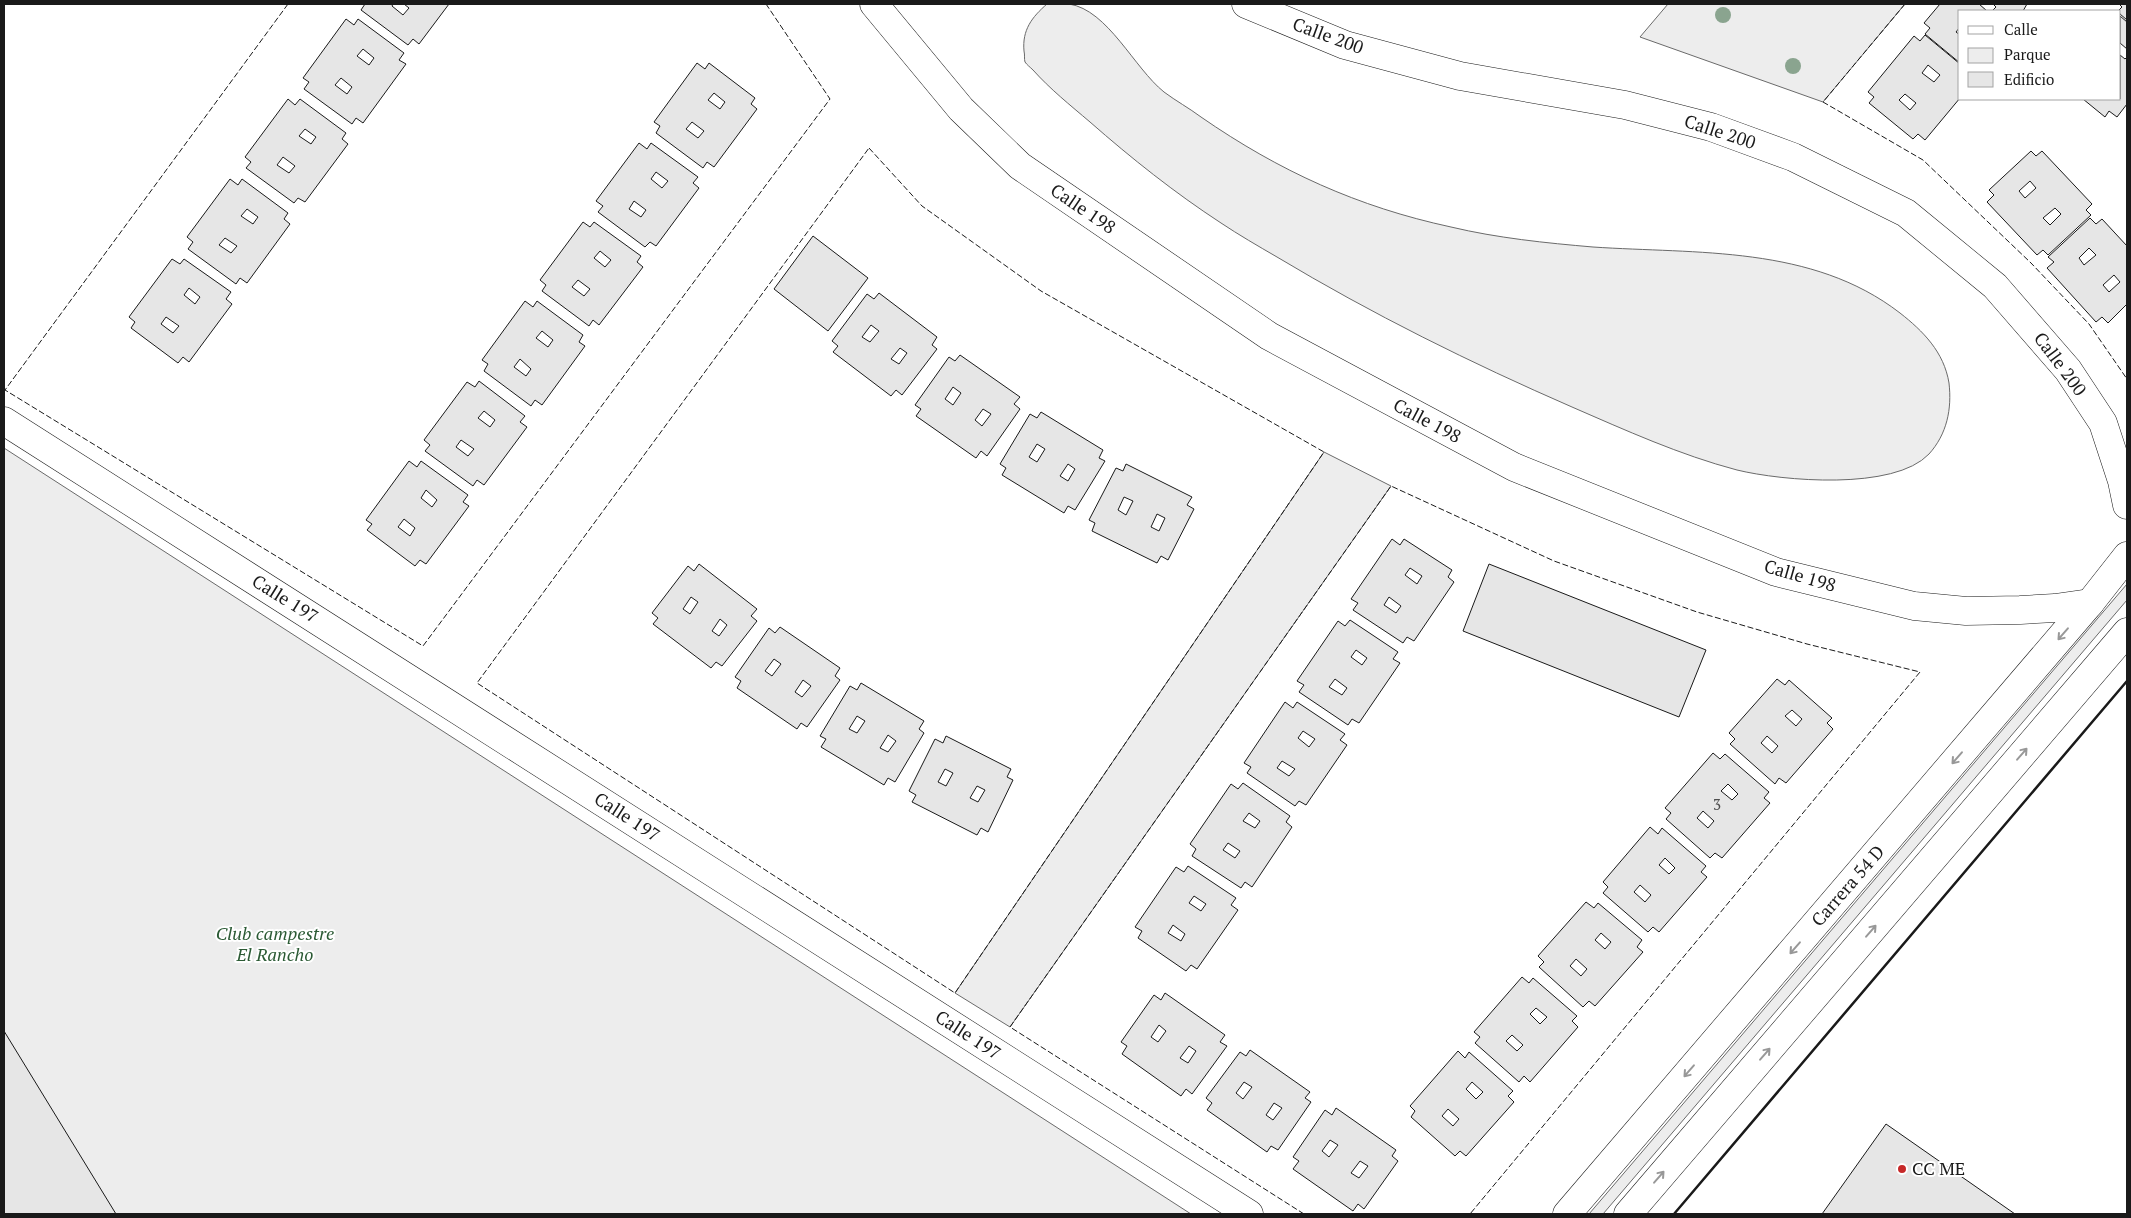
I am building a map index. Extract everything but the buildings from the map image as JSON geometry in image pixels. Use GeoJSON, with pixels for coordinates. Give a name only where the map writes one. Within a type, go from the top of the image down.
{"type":"FeatureCollection","features":[{"type":"Feature","properties":{"kind":"street","name":"Calle 198"},"geometry":{"type":"LineString","coordinates":[[874,4],[961,109],[1020,166],[1269,336],[1514,467],[1776,572],[1914,606],[1966,611],[2055,608],[2090,603]]}},
{"type":"Feature","properties":{"kind":"street","name":"Calle 200"},"geometry":{"type":"LineString","coordinates":[[1246,4],[1345,45],[1460,76],[1626,105],[1711,127],[1793,156],[1906,213],[1996,286],[2068,370],[2103,423],[2122,481],[2127,506]]}},
{"type":"Feature","properties":{"kind":"street","name":"Calle 197"},"geometry":{"type":"LineString","coordinates":[[4,421],[1249,1214]]}},
{"type":"Feature","properties":{"kind":"street","name":"Calle 200"},"geometry":{"type":"LineString","coordinates":[[2103,423],[2127,442]]}},
{"type":"Feature","properties":{"kind":"street"},"geometry":{"type":"LineString","coordinates":[[2127,546],[2127,557]]}},
{"type":"Feature","properties":{"kind":"street","name":"Carrera 54 D"},"geometry":{"type":"LineString","coordinates":[[1566,1214],[2090,603],[2127,557]]}},
{"type":"Feature","properties":{"kind":"street"},"geometry":{"type":"LineString","coordinates":[[1628,1214],[2127,632]]}},
{"type":"Feature","properties":{"kind":"green space"},"geometry":{"type":"Polygon","coordinates":[[[1047,4],[1069,4],[1083,9],[1096,17],[1120,41],[1153,82],[1164,92],[1260,154],[1320,185],[1352,198],[1417,219],[1522,240],[1593,247],[1713,253],[1792,264],[1830,275],[1866,291],[1900,313],[1917,327],[1937,352],[1946,372],[1950,393],[1949,412],[1944,430],[1929,454],[1913,466],[1891,474],[1865,478],[1808,480],[1757,474],[1716,464],[1653,442],[1459,355],[1385,318],[1235,232],[1204,212],[1137,162],[1053,90],[1025,62],[1024,43],[1026,30],[1047,4]]]}},
{"type":"Feature","properties":{"kind":"green space"},"geometry":{"type":"Polygon","coordinates":[[[1668,4],[1905,4],[1823,102],[1640,37],[1668,4]]]}},
{"type":"Feature","properties":{"kind":"green space","name":"Club campestre El Rancho"},"geometry":{"type":"Polygon","coordinates":[[[4,448],[1191,1214],[4,1214],[4,448]]]}},
{"type":"Feature","properties":{"kind":"green space"},"geometry":{"type":"Polygon","coordinates":[[[1324,452],[1391,486],[1010,1027],[955,993],[1324,452]]]}},
{"type":"Feature","properties":{"kind":"green space"},"geometry":{"type":"Polygon","coordinates":[[[2127,584],[2127,600],[1603,1214],[1589,1214],[2127,584]]]}},
{"type":"Feature","properties":{"kind":"fence"},"geometry":{"type":"LineString","coordinates":[[288,4],[5,390],[423,646],[830,99],[766,4]]}},
{"type":"Feature","properties":{"kind":"fence"},"geometry":{"type":"LineString","coordinates":[[1905,4],[1823,102],[1923,160],[2031,263],[2089,324],[2127,379]]}},
{"type":"Feature","properties":{"kind":"fence"},"geometry":{"type":"LineString","coordinates":[[869,148],[922,206],[1041,291],[1324,452],[955,993],[477,683],[869,148]]}},
{"type":"Feature","properties":{"kind":"fence"},"geometry":{"type":"LineString","coordinates":[[1304,1214],[1010,1027],[1391,486],[1554,561],[1697,612],[1807,644],[1920,672],[1470,1214]]}},
{"type":"Feature","properties":{"kind":"wall"},"geometry":{"type":"LineString","coordinates":[[1674,1214],[2127,681]]}},
{"type":"Feature","properties":{"kind":"place","name":"CC ME"},"geometry":{"type":"Point","coordinates":[1902,1169]}}]}
